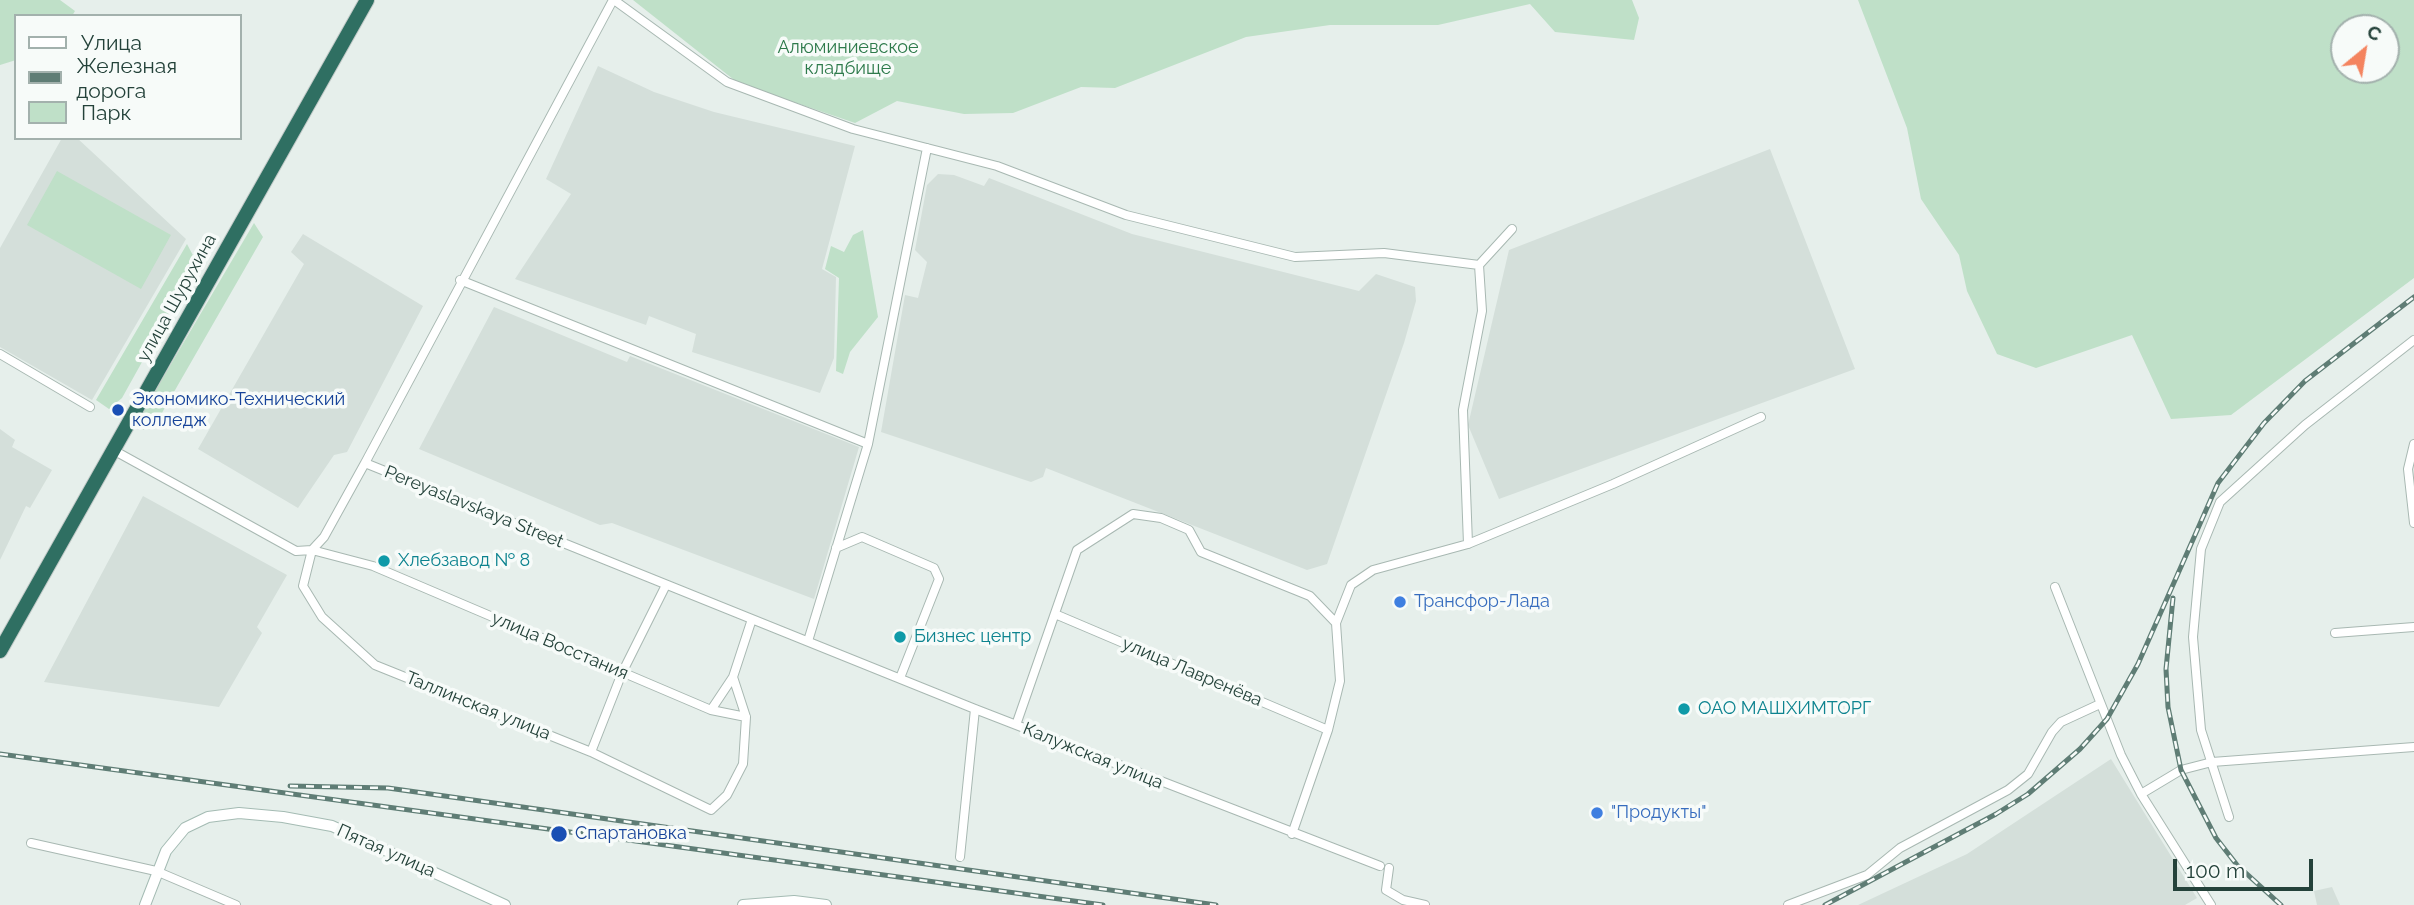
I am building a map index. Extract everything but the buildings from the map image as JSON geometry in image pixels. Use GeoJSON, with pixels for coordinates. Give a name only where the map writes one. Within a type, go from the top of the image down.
{"type":"FeatureCollection","features":[{"type":"Feature","properties":{"kind":"highway","name":"улица Шурухина"},"geometry":{"type":"LineString","coordinates":[[0,651],[367,0]]}},
{"type":"Feature","properties":{"kind":"street"},"geometry":{"type":"LineString","coordinates":[[365,463],[460,280],[613,0],[727,82],[853,129],[997,166],[1126,215],[1295,257],[1384,253],[1479,265]]}},
{"type":"Feature","properties":{"kind":"street"},"geometry":{"type":"LineString","coordinates":[[808,641],[869,444],[927,148]]}},
{"type":"Feature","properties":{"kind":"street"},"geometry":{"type":"LineString","coordinates":[[1468,544],[1462,410],[1482,312],[1479,265],[1512,229]]}},
{"type":"Feature","properties":{"kind":"street"},"geometry":{"type":"LineString","coordinates":[[460,280],[869,444]]}},
{"type":"Feature","properties":{"kind":"street"},"geometry":{"type":"LineString","coordinates":[[2229,817],[2201,730],[2193,637],[2201,549],[2220,502],[2305,425],[2414,340]]}},
{"type":"Feature","properties":{"kind":"street"},"geometry":{"type":"LineString","coordinates":[[0,354],[90,407]]}},
{"type":"Feature","properties":{"kind":"street"},"geometry":{"type":"LineString","coordinates":[[1292,834],[1328,730],[1339,681],[1336,623],[1351,585],[1373,570],[1468,544],[1761,418]]}},
{"type":"Feature","properties":{"kind":"street"},"geometry":{"type":"LineString","coordinates":[[2414,443],[2408,469],[2414,523]]}},
{"type":"Feature","properties":{"kind":"street"},"geometry":{"type":"LineString","coordinates":[[115,451],[274,541],[296,551],[313,550]]}},
{"type":"Feature","properties":{"kind":"street","name":"Pereyaslavskaya Street"},"geometry":{"type":"LineString","coordinates":[[313,550],[324,537],[365,463],[808,641]]}},
{"type":"Feature","properties":{"kind":"street"},"geometry":{"type":"LineString","coordinates":[[1016,725],[1077,550],[1133,514],[1161,518],[1189,530],[1201,552],[1310,596],[1336,623]]}},
{"type":"Feature","properties":{"kind":"street"},"geometry":{"type":"LineString","coordinates":[[836,548],[862,537],[934,568],[939,579],[900,678]]}},
{"type":"Feature","properties":{"kind":"street","name":"улица Восстания"},"geometry":{"type":"LineString","coordinates":[[313,550],[373,566],[711,710],[746,717]]}},
{"type":"Feature","properties":{"kind":"street","name":"Таллинская улица"},"geometry":{"type":"LineString","coordinates":[[313,550],[303,586],[321,617],[375,665],[591,752],[711,810],[727,795],[743,764],[746,717]]}},
{"type":"Feature","properties":{"kind":"street"},"geometry":{"type":"LineString","coordinates":[[591,752],[622,673],[666,585]]}},
{"type":"Feature","properties":{"kind":"street"},"geometry":{"type":"LineString","coordinates":[[2055,587],[2121,755],[2141,794],[2211,905]]}},
{"type":"Feature","properties":{"kind":"street","name":"улица Лавренёва"},"geometry":{"type":"LineString","coordinates":[[1055,614],[1328,730]]}},
{"type":"Feature","properties":{"kind":"street"},"geometry":{"type":"LineString","coordinates":[[711,710],[733,677],[751,619]]}},
{"type":"Feature","properties":{"kind":"street"},"geometry":{"type":"LineString","coordinates":[[2336,633],[2414,627]]}},
{"type":"Feature","properties":{"kind":"street","name":"Калужская улица"},"geometry":{"type":"LineString","coordinates":[[808,641],[1292,834],[1384,867],[1386,890],[1403,900],[1425,905]]}},
{"type":"Feature","properties":{"kind":"street"},"geometry":{"type":"LineString","coordinates":[[733,677],[746,717]]}},
{"type":"Feature","properties":{"kind":"street"},"geometry":{"type":"LineString","coordinates":[[1788,905],[1867,875],[1900,848],[2008,790],[2028,774],[2052,732],[2061,722],[2100,704]]}},
{"type":"Feature","properties":{"kind":"street"},"geometry":{"type":"LineString","coordinates":[[960,856],[975,709]]}},
{"type":"Feature","properties":{"kind":"street"},"geometry":{"type":"LineString","coordinates":[[2141,794],[2181,770],[2212,762],[2414,747]]}},
{"type":"Feature","properties":{"kind":"street","name":"Пятая улица"},"geometry":{"type":"LineString","coordinates":[[145,905],[156,872],[176,837],[196,821],[222,814],[259,814],[310,821],[351,833],[505,905]]}},
{"type":"Feature","properties":{"kind":"street"},"geometry":{"type":"LineString","coordinates":[[31,844],[156,872],[236,905]]}},
{"type":"Feature","properties":{"kind":"street"},"geometry":{"type":"LineString","coordinates":[[743,905],[793,901],[826,905]]}},
{"type":"Feature","properties":{"kind":"shaded area"},"geometry":{"type":"Polygon","coordinates":[[[598,66],[654,92],[714,112],[855,146],[822,269],[836,277],[834,358],[820,393],[692,352],[696,334],[649,316],[646,325],[515,279],[571,194],[546,179],[598,66]]]}},
{"type":"Feature","properties":{"kind":"shaded area"},"geometry":{"type":"Polygon","coordinates":[[[61,140],[79,140],[186,239],[92,400],[0,347],[0,248],[61,140]]]}},
{"type":"Feature","properties":{"kind":"shaded area"},"geometry":{"type":"Polygon","coordinates":[[[1770,149],[1855,369],[1499,499],[1468,425],[1509,250],[1770,149]]]}},
{"type":"Feature","properties":{"kind":"shaded area"},"geometry":{"type":"Polygon","coordinates":[[[938,174],[954,175],[984,186],[989,178],[1132,234],[1359,291],[1376,274],[1415,287],[1416,301],[1404,343],[1327,564],[1307,570],[1046,468],[1043,477],[1031,482],[881,432],[905,295],[918,298],[927,262],[915,250],[927,185],[938,174]]]}},
{"type":"Feature","properties":{"kind":"shaded area"},"geometry":{"type":"Polygon","coordinates":[[[303,234],[423,306],[347,452],[334,455],[298,508],[198,449],[304,264],[291,252],[303,234]]]}},
{"type":"Feature","properties":{"kind":"shaded area"},"geometry":{"type":"Polygon","coordinates":[[[494,307],[627,362],[630,356],[859,447],[814,599],[612,523],[600,525],[419,449],[494,307]]]}},
{"type":"Feature","properties":{"kind":"shaded area"},"geometry":{"type":"Polygon","coordinates":[[[0,429],[15,440],[12,447],[52,470],[30,508],[26,506],[0,560],[0,429]]]}},
{"type":"Feature","properties":{"kind":"shaded area"},"geometry":{"type":"Polygon","coordinates":[[[143,496],[287,575],[257,627],[262,633],[219,707],[44,682],[143,496]]]}},
{"type":"Feature","properties":{"kind":"shaded area"},"geometry":{"type":"Polygon","coordinates":[[[2111,759],[2197,898],[2185,905],[1858,905],[1967,854],[2111,759]]]}},
{"type":"Feature","properties":{"kind":"shaded area"},"geometry":{"type":"Polygon","coordinates":[[[2332,887],[2340,905],[2317,905],[2314,891],[2332,887]]]}},
{"type":"Feature","properties":{"kind":"green space"},"geometry":{"type":"Polygon","coordinates":[[[0,0],[60,0],[75,11],[73,14],[14,14],[14,61],[0,65],[0,0]]]}},
{"type":"Feature","properties":{"kind":"green space","name":"Алюминиевское кладбище"},"geometry":{"type":"Polygon","coordinates":[[[633,0],[1632,0],[1639,18],[1634,40],[1555,32],[1530,4],[1438,25],[1330,25],[1246,37],[1115,88],[1081,87],[1013,113],[964,114],[897,101],[855,123],[738,83],[633,0]]]}},
{"type":"Feature","properties":{"kind":"green space"},"geometry":{"type":"Polygon","coordinates":[[[1858,0],[2414,0],[2414,278],[2231,415],[2171,419],[2132,335],[2036,368],[1997,354],[1967,291],[1959,255],[1921,199],[1907,128],[1858,0]]]}},
{"type":"Feature","properties":{"kind":"green space"},"geometry":{"type":"Polygon","coordinates":[[[57,171],[171,235],[141,289],[27,225],[57,171]]]}},
{"type":"Feature","properties":{"kind":"green space"},"geometry":{"type":"Polygon","coordinates":[[[254,223],[263,237],[159,418],[143,430],[141,415],[254,223]]]}},
{"type":"Feature","properties":{"kind":"green space"},"geometry":{"type":"Polygon","coordinates":[[[863,230],[878,317],[850,352],[843,374],[836,371],[839,278],[825,269],[831,246],[844,252],[853,235],[863,230]]]}},
{"type":"Feature","properties":{"kind":"green space"},"geometry":{"type":"Polygon","coordinates":[[[187,244],[197,263],[122,398],[109,409],[96,400],[187,244]]]}},
{"type":"Feature","properties":{"kind":"railway"},"geometry":{"type":"LineString","coordinates":[[1825,905],[1996,814],[2028,794],[2080,749],[2107,719],[2138,664],[2218,483],[2264,423],[2305,381],[2414,297]]}},
{"type":"Feature","properties":{"kind":"railway"},"geometry":{"type":"LineString","coordinates":[[2173,598],[2166,669],[2168,707],[2181,770],[2216,838],[2237,865],[2281,905]]}},
{"type":"Feature","properties":{"kind":"railway"},"geometry":{"type":"LineString","coordinates":[[0,754],[1103,905]]}},
{"type":"Feature","properties":{"kind":"railway"},"geometry":{"type":"LineString","coordinates":[[290,786],[388,788],[1216,905]]}},
{"type":"Feature","properties":{"kind":"place","name":"Экономико-Технический колледж"},"geometry":{"type":"Point","coordinates":[118,410]}},
{"type":"Feature","properties":{"kind":"place","name":"Хлебзавод № 8"},"geometry":{"type":"Point","coordinates":[384,561]}},
{"type":"Feature","properties":{"kind":"place","name":"Трансфор-Лада"},"geometry":{"type":"Point","coordinates":[1400,602]}},
{"type":"Feature","properties":{"kind":"place","name":"Бизнес центр"},"geometry":{"type":"Point","coordinates":[900,637]}},
{"type":"Feature","properties":{"kind":"place","name":"ОАО МАШХИМТОРГ"},"geometry":{"type":"Point","coordinates":[1684,709]}},
{"type":"Feature","properties":{"kind":"place","name":"\"Продукты\""},"geometry":{"type":"Point","coordinates":[1597,813]}},
{"type":"Feature","properties":{"kind":"place","name":"Спартановка"},"geometry":{"type":"Point","coordinates":[559,834]}}]}
